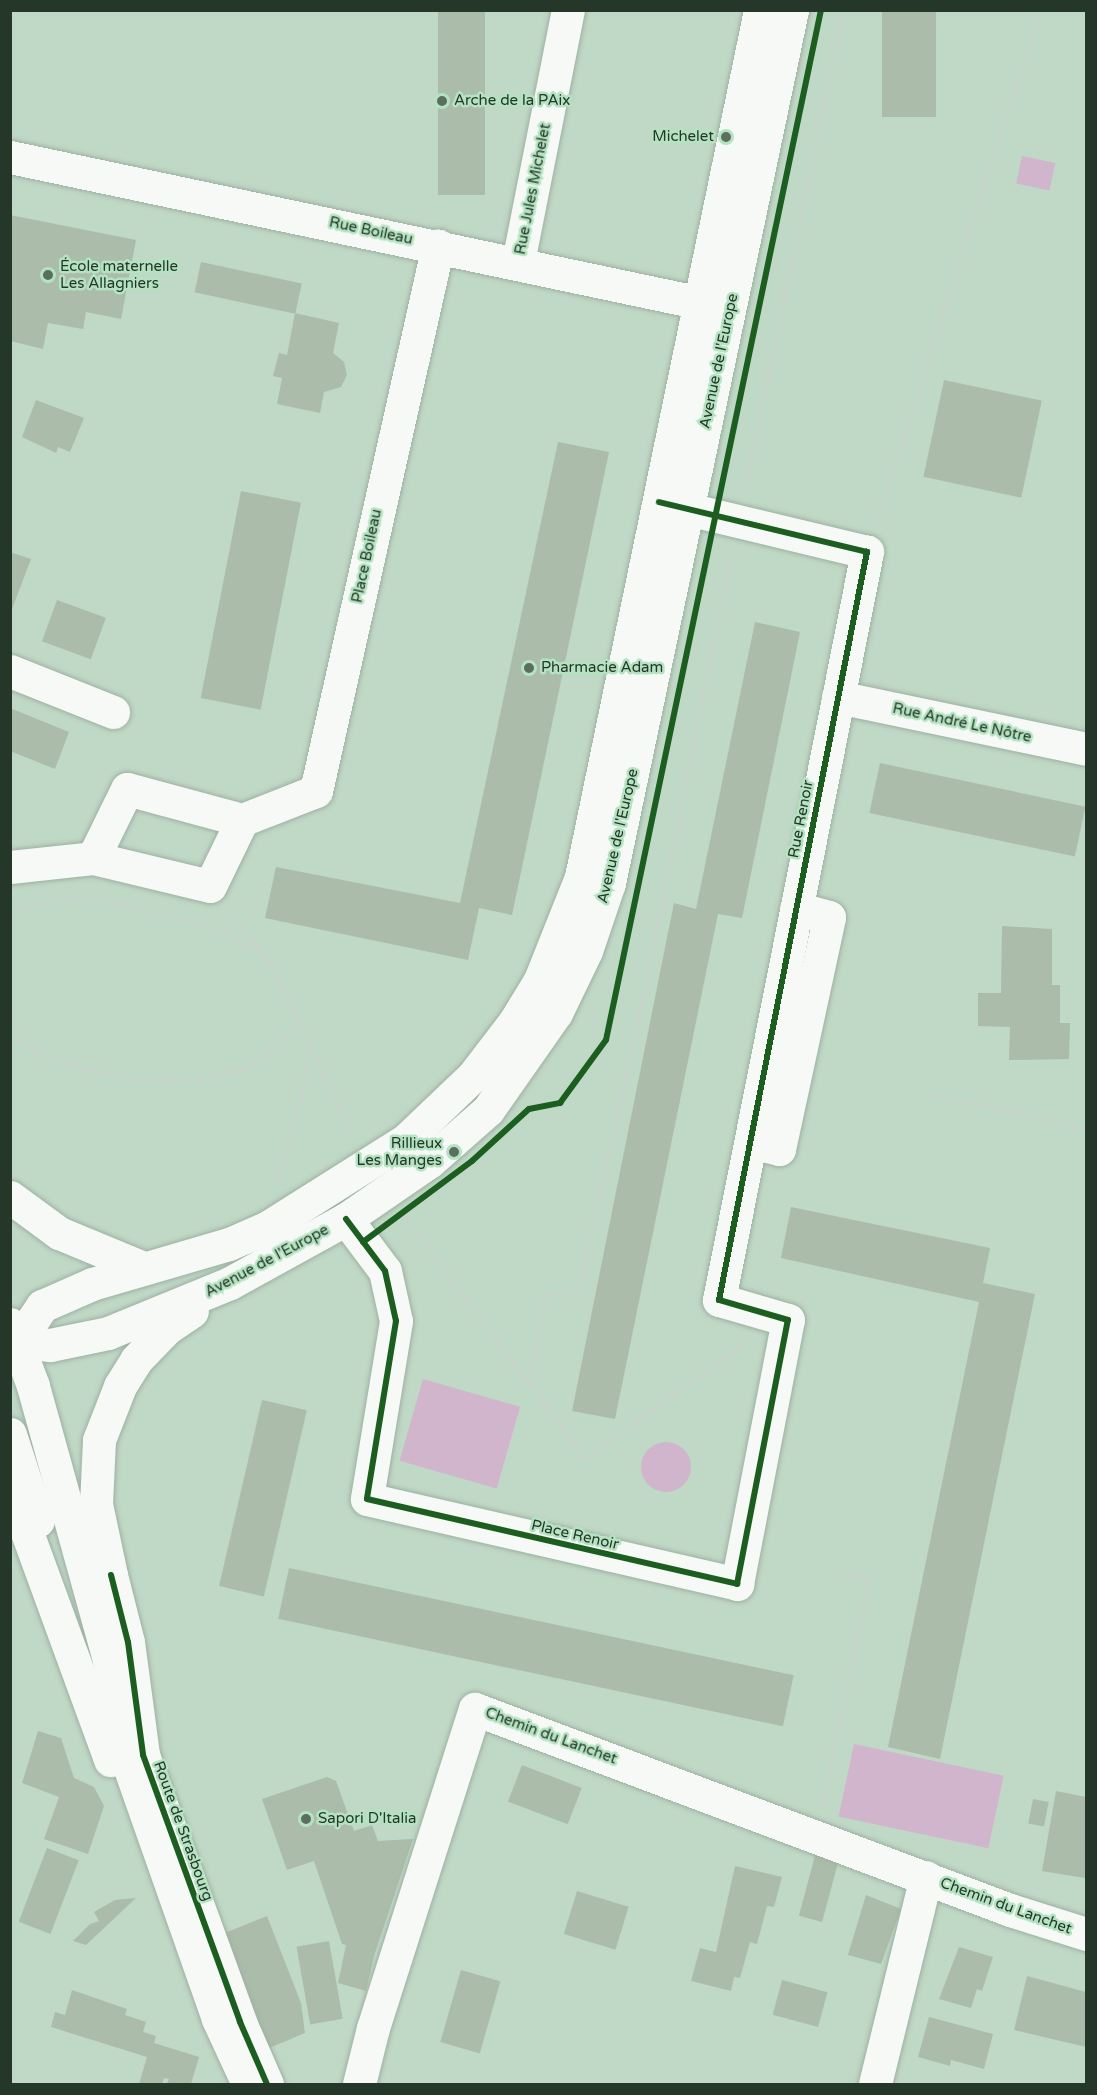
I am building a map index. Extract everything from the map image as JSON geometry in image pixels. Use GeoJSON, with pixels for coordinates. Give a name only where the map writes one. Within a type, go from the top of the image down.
{"type":"FeatureCollection","features":[{"type":"Feature","properties":{"kind":"street","name":"Rue Jules Michelet"},"geometry":{"type":"LineString","coordinates":[[518,262],[568,10]]}},
{"type":"Feature","properties":{"kind":"street","name":"Avenue de l'Europe"},"geometry":{"type":"LineString","coordinates":[[715,306],[760,10]]}},
{"type":"Feature","properties":{"kind":"street","name":"Avenue de l'Europe"},"geometry":{"type":"LineString","coordinates":[[12,1339],[50,1345],[108,1333],[354,1231],[488,1110],[550,1022],[581,962],[609,883],[674,505],[715,306],[792,10]]}},
{"type":"Feature","properties":{"kind":"street","name":"Rue Boileau"},"geometry":{"type":"LineString","coordinates":[[10,157],[438,245],[715,306]]}},
{"type":"Feature","properties":{"kind":"street","name":"Place Boileau"},"geometry":{"type":"LineString","coordinates":[[242,820],[316,791],[438,245]]}},
{"type":"Feature","properties":{"kind":"street","name":"Avenue de l'Europe"},"geometry":{"type":"LineString","coordinates":[[12,1339],[42,1306],[141,1267],[229,1244],[268,1227],[367,1165],[433,1118],[473,1076],[515,1022],[559,937],[581,877],[674,505]]}},
{"type":"Feature","properties":{"kind":"street"},"geometry":{"type":"LineString","coordinates":[[674,505],[867,552]]}},
{"type":"Feature","properties":{"kind":"street","name":"Rue Renoir"},"geometry":{"type":"LineString","coordinates":[[733,1304],[750,1142],[867,552]]}},
{"type":"Feature","properties":{"kind":"street"},"geometry":{"type":"LineString","coordinates":[[10,671],[113,712]]}},
{"type":"Feature","properties":{"kind":"street","name":"Rue André Le Nôtre"},"geometry":{"type":"LineString","coordinates":[[838,697],[1086,749]]}},
{"type":"Feature","properties":{"kind":"street"},"geometry":{"type":"LineString","coordinates":[[10,867],[93,858],[210,886],[242,820],[127,789],[93,858]]}},
{"type":"Feature","properties":{"kind":"street"},"geometry":{"type":"LineString","coordinates":[[10,1197],[59,1233],[141,1267]]}},
{"type":"Feature","properties":{"kind":"street","name":"Place Renoir"},"geometry":{"type":"LineString","coordinates":[[354,1231],[385,1271],[396,1321],[367,1499],[736,1584],[788,1320],[733,1304]]}},
{"type":"Feature","properties":{"kind":"street"},"geometry":{"type":"LineString","coordinates":[[109,1660],[111,1575],[96,1504],[99,1440],[108,1412],[136,1360],[168,1328],[230,1283]]}},
{"type":"Feature","properties":{"kind":"street","name":"Route de Strasbourg"},"geometry":{"type":"LineString","coordinates":[[12,1339],[33,1386],[109,1660],[128,1763],[218,2019],[248,2085]]}},
{"type":"Feature","properties":{"kind":"street"},"geometry":{"type":"LineString","coordinates":[[10,1434],[39,1525],[52,1603]]}},
{"type":"Feature","properties":{"kind":"street"},"geometry":{"type":"LineString","coordinates":[[10,1486],[204,2027],[231,2085]]}},
{"type":"Feature","properties":{"kind":"street","name":"Route de Strasbourg"},"geometry":{"type":"LineString","coordinates":[[111,1575],[128,1642],[143,1755],[240,2022],[267,2085]]}},
{"type":"Feature","properties":{"kind":"street","name":"Chemin du Lanchet"},"geometry":{"type":"LineString","coordinates":[[359,2085],[373,2028],[475,1709],[1010,1910],[1086,1934]]}},
{"type":"Feature","properties":{"kind":"street","name":"Chemin du Lanchet"},"geometry":{"type":"LineString","coordinates":[[875,2085],[926,1877]]}},
{"type":"Feature","properties":{"kind":"path"},"geometry":{"type":"LineString","coordinates":[[529,1384],[546,1295],[577,1296],[644,997],[738,521],[844,10]]}},
{"type":"Feature","properties":{"kind":"path"},"geometry":{"type":"LineString","coordinates":[[867,552],[1041,10]]}},
{"type":"Feature","properties":{"kind":"path"},"geometry":{"type":"LineString","coordinates":[[210,886],[272,966],[367,1165]]}},
{"type":"Feature","properties":{"kind":"path"},"geometry":{"type":"LineString","coordinates":[[10,909],[66,900],[114,902],[203,925],[260,950]]}},
{"type":"Feature","properties":{"kind":"path"},"geometry":{"type":"LineString","coordinates":[[10,1035],[37,1053],[82,1069],[134,1079],[199,1080],[245,1069],[277,1047],[298,1022]]}},
{"type":"Feature","properties":{"kind":"path"},"geometry":{"type":"LineString","coordinates":[[274,1187],[301,1100],[310,1046]]}},
{"type":"Feature","properties":{"kind":"path"},"geometry":{"type":"LineString","coordinates":[[932,1095],[1086,1128]]}},
{"type":"Feature","properties":{"kind":"path"},"geometry":{"type":"LineString","coordinates":[[354,1231],[402,1214],[411,1207]]}},
{"type":"Feature","properties":{"kind":"path"},"geometry":{"type":"LineString","coordinates":[[402,1214],[586,1460],[738,1348],[733,1304]]}},
{"type":"Feature","properties":{"kind":"path"},"geometry":{"type":"LineString","coordinates":[[817,1836],[870,1578],[841,1572]]}},
{"type":"Feature","properties":{"kind":"shaded area"},"geometry":{"type":"Polygon","coordinates":[[[1022,156],[1055,163],[1049,190],[1016,183],[1022,156]]]}},
{"type":"Feature","properties":{"kind":"shaded area"},"geometry":{"type":"Polygon","coordinates":[[[423,1379],[520,1407],[497,1489],[400,1461],[423,1379]]]}},
{"type":"Feature","properties":{"kind":"shaded area"},"geometry":{"type":"Polygon","coordinates":[[[666,1442],[675,1444],[686,1453],[691,1467],[689,1476],[680,1487],[666,1492],[657,1490],[646,1481],[641,1467],[643,1458],[652,1447],[666,1442]]]}},
{"type":"Feature","properties":{"kind":"shaded area"},"geometry":{"type":"Polygon","coordinates":[[[854,1744],[1004,1776],[988,1848],[839,1816],[854,1744]]]}},
{"type":"Feature","properties":{"kind":"building"},"geometry":{"type":"Polygon","coordinates":[[[438,10],[485,10],[485,195],[438,195],[438,10]]]}},
{"type":"Feature","properties":{"kind":"building"},"geometry":{"type":"Polygon","coordinates":[[[882,10],[936,10],[936,117],[882,117],[882,10]]]}},
{"type":"Feature","properties":{"kind":"building"},"geometry":{"type":"Polygon","coordinates":[[[10,215],[136,240],[121,319],[86,312],[83,329],[48,323],[43,349],[10,341],[10,215]]]}},
{"type":"Feature","properties":{"kind":"building"},"geometry":{"type":"Polygon","coordinates":[[[201,262],[302,283],[295,314],[195,292],[201,262]]]}},
{"type":"Feature","properties":{"kind":"building"},"geometry":{"type":"Polygon","coordinates":[[[295,313],[339,323],[333,353],[344,362],[347,375],[341,387],[324,392],[320,413],[277,404],[282,378],[273,376],[279,353],[287,355],[295,313]]]}},
{"type":"Feature","properties":{"kind":"building"},"geometry":{"type":"Polygon","coordinates":[[[944,380],[1042,401],[1021,498],[923,477],[944,380]]]}},
{"type":"Feature","properties":{"kind":"building"},"geometry":{"type":"Polygon","coordinates":[[[36,400],[84,418],[70,452],[58,447],[56,453],[22,437],[36,400]]]}},
{"type":"Feature","properties":{"kind":"building"},"geometry":{"type":"Polygon","coordinates":[[[558,442],[609,452],[512,915],[479,908],[468,960],[265,918],[276,867],[460,903],[558,442]]]}},
{"type":"Feature","properties":{"kind":"building"},"geometry":{"type":"Polygon","coordinates":[[[241,491],[301,503],[261,710],[201,698],[241,491]]]}},
{"type":"Feature","properties":{"kind":"building"},"geometry":{"type":"Polygon","coordinates":[[[10,552],[31,559],[12,609],[10,608],[10,552]]]}},
{"type":"Feature","properties":{"kind":"building"},"geometry":{"type":"Polygon","coordinates":[[[57,600],[106,618],[91,659],[42,641],[57,600]]]}},
{"type":"Feature","properties":{"kind":"building"},"geometry":{"type":"Polygon","coordinates":[[[755,622],[800,632],[742,918],[718,914],[615,1419],[572,1411],[674,903],[696,909],[755,622]]]}},
{"type":"Feature","properties":{"kind":"building"},"geometry":{"type":"Polygon","coordinates":[[[10,708],[69,732],[55,769],[10,751],[10,708]]]}},
{"type":"Feature","properties":{"kind":"building"},"geometry":{"type":"Polygon","coordinates":[[[880,763],[1085,807],[1075,857],[869,813],[880,763]]]}},
{"type":"Feature","properties":{"kind":"building"},"geometry":{"type":"Polygon","coordinates":[[[1002,926],[1052,929],[1052,985],[1060,985],[1060,1023],[1070,1023],[1069,1059],[1009,1060],[1010,1027],[978,1026],[978,993],[1001,993],[1002,926]]]}},
{"type":"Feature","properties":{"kind":"building"},"geometry":{"type":"Polygon","coordinates":[[[791,1207],[990,1248],[983,1283],[1035,1294],[940,1759],[888,1747],[979,1302],[781,1258],[791,1207]]]}},
{"type":"Feature","properties":{"kind":"building"},"geometry":{"type":"Polygon","coordinates":[[[262,1400],[307,1410],[264,1596],[219,1586],[262,1400]]]}},
{"type":"Feature","properties":{"kind":"building"},"geometry":{"type":"Polygon","coordinates":[[[289,1568],[794,1675],[783,1726],[278,1619],[289,1568]]]}},
{"type":"Feature","properties":{"kind":"building"},"geometry":{"type":"Polygon","coordinates":[[[38,1731],[61,1738],[74,1778],[94,1787],[104,1806],[88,1854],[44,1839],[59,1797],[22,1783],[38,1731]]]}},
{"type":"Feature","properties":{"kind":"building"},"geometry":{"type":"Polygon","coordinates":[[[522,1765],[582,1788],[568,1824],[508,1801],[522,1765]]]}},
{"type":"Feature","properties":{"kind":"building"},"geometry":{"type":"Polygon","coordinates":[[[327,1777],[336,1781],[354,1831],[372,1825],[378,1841],[413,1839],[374,1956],[366,1991],[338,1983],[346,1945],[342,1944],[314,1861],[287,1870],[262,1799],[327,1777]]]}},
{"type":"Feature","properties":{"kind":"building"},"geometry":{"type":"Polygon","coordinates":[[[1056,1791],[1086,1797],[1085,1878],[1042,1871],[1056,1791]]]}},
{"type":"Feature","properties":{"kind":"building"},"geometry":{"type":"Polygon","coordinates":[[[1033,1799],[1049,1802],[1044,1827],[1028,1824],[1033,1799]]]}},
{"type":"Feature","properties":{"kind":"building"},"geometry":{"type":"Polygon","coordinates":[[[47,1848],[79,1860],[50,1934],[19,1922],[47,1848]]]}},
{"type":"Feature","properties":{"kind":"building"},"geometry":{"type":"Polygon","coordinates":[[[816,1852],[839,1858],[822,1922],[799,1916],[816,1852]]]}},
{"type":"Feature","properties":{"kind":"building"},"geometry":{"type":"Polygon","coordinates":[[[735,1866],[782,1877],[774,1907],[767,1906],[757,1944],[750,1942],[740,1978],[734,1977],[731,1991],[691,1981],[700,1948],[716,1952],[735,1866]]]}},
{"type":"Feature","properties":{"kind":"building"},"geometry":{"type":"Polygon","coordinates":[[[577,1891],[629,1907],[615,1950],[564,1934],[577,1891]]]}},
{"type":"Feature","properties":{"kind":"building"},"geometry":{"type":"Polygon","coordinates":[[[866,1895],[901,1909],[881,1964],[848,1955],[866,1895]]]}},
{"type":"Feature","properties":{"kind":"building"},"geometry":{"type":"Polygon","coordinates":[[[136,1898],[86,1945],[73,1941],[90,1924],[99,1921],[94,1912],[115,1900],[136,1898]]]}},
{"type":"Feature","properties":{"kind":"building"},"geometry":{"type":"Polygon","coordinates":[[[267,1916],[301,2003],[305,2033],[267,2049],[222,1934],[267,1916]]]}},
{"type":"Feature","properties":{"kind":"building"},"geometry":{"type":"Polygon","coordinates":[[[329,1941],[343,2019],[310,2025],[297,1947],[329,1941]]]}},
{"type":"Feature","properties":{"kind":"building"},"geometry":{"type":"Polygon","coordinates":[[[959,1947],[993,1957],[982,1991],[977,1989],[971,2008],[939,1999],[959,1947]]]}},
{"type":"Feature","properties":{"kind":"building"},"geometry":{"type":"Polygon","coordinates":[[[461,1970],[500,1981],[480,2053],[440,2042],[461,1970]]]}},
{"type":"Feature","properties":{"kind":"building"},"geometry":{"type":"Polygon","coordinates":[[[1027,1976],[1086,1992],[1086,2047],[1014,2030],[1027,1976]]]}},
{"type":"Feature","properties":{"kind":"building"},"geometry":{"type":"Polygon","coordinates":[[[782,1980],[827,1992],[818,2027],[773,2015],[782,1980]]]}},
{"type":"Feature","properties":{"kind":"building"},"geometry":{"type":"Polygon","coordinates":[[[72,1990],[127,2009],[125,2015],[146,2022],[143,2032],[156,2036],[154,2043],[199,2057],[191,2084],[167,2084],[169,2079],[164,2078],[162,2084],[139,2084],[147,2057],[51,2027],[55,2012],[65,2015],[72,1990]]]}},
{"type":"Feature","properties":{"kind":"building"},"geometry":{"type":"Polygon","coordinates":[[[929,2017],[993,2034],[984,2069],[951,2060],[950,2066],[918,2057],[929,2017]]]}},
{"type":"Feature","properties":{"kind":"cycle path"},"geometry":{"type":"LineString","coordinates":[[363,1242],[472,1161],[529,1109],[560,1103],[606,1040],[821,10]]}},
{"type":"Feature","properties":{"kind":"cycle path"},"geometry":{"type":"LineString","coordinates":[[346,1219],[385,1271],[396,1321],[367,1499],[737,1584],[788,1320],[719,1300],[867,552],[659,502]]}},
{"type":"Feature","properties":{"kind":"cycle path"},"geometry":{"type":"LineString","coordinates":[[111,1575],[128,1642],[143,1755],[240,2022],[267,2084]]}},
{"type":"Feature","properties":{"kind":"place","name":"Arche de la PAix"},"geometry":{"type":"Point","coordinates":[442,101]}},
{"type":"Feature","properties":{"kind":"place","name":"Michelet"},"geometry":{"type":"Point","coordinates":[726,137]}},
{"type":"Feature","properties":{"kind":"place","name":"École maternelle Les Allagniers"},"geometry":{"type":"Point","coordinates":[48,275]}},
{"type":"Feature","properties":{"kind":"place","name":"Pharmacie Adam"},"geometry":{"type":"Point","coordinates":[529,668]}},
{"type":"Feature","properties":{"kind":"place","name":"Rillieux Les Manges"},"geometry":{"type":"Point","coordinates":[454,1152]}},
{"type":"Feature","properties":{"kind":"place","name":"Sapori D'Italia"},"geometry":{"type":"Point","coordinates":[306,1819]}}]}
